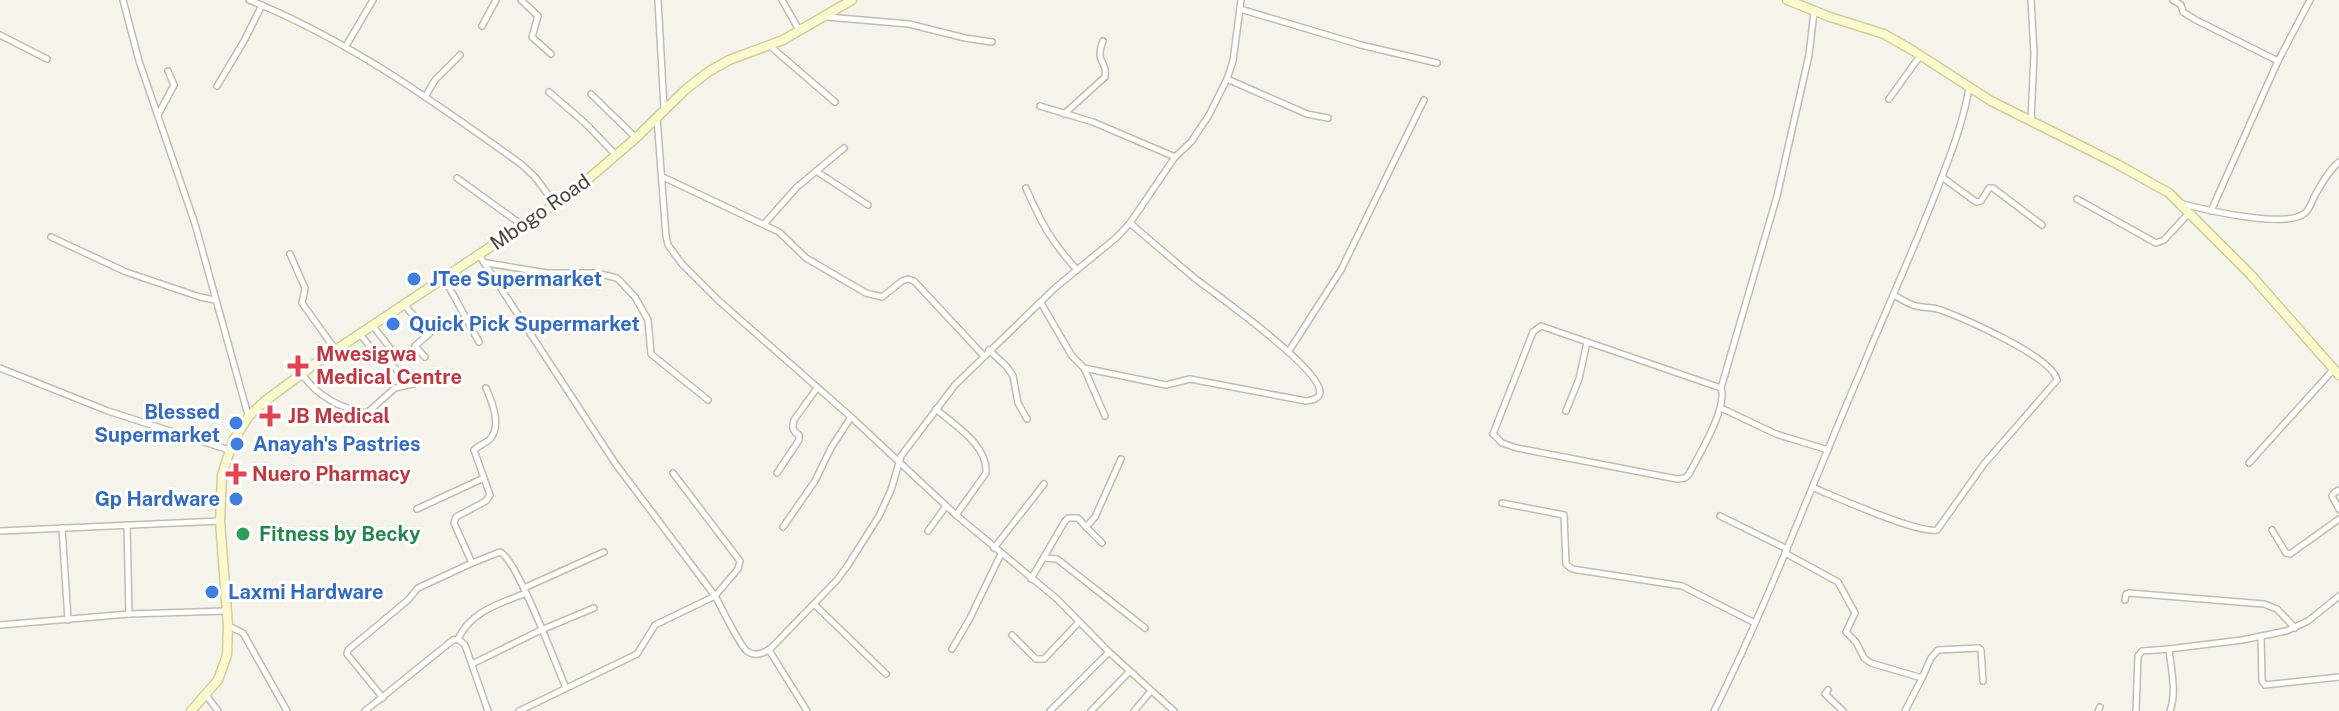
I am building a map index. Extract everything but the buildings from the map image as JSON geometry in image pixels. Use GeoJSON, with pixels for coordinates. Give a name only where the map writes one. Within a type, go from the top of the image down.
{"type":"FeatureCollection","features":[{"type":"Feature","properties":{"kind":"main road","name":"Mbogo Road"},"geometry":{"type":"LineString","coordinates":[[191,711],[218,680],[224,667],[228,626],[220,521],[222,475],[229,450],[249,416],[335,350],[444,278],[482,259],[523,225],[573,192],[708,72],[729,60],[770,46],[800,31],[852,0]]}},
{"type":"Feature","properties":{"kind":"main road"},"geometry":{"type":"LineString","coordinates":[[1787,0],[1814,12],[1871,29],[1921,55],[1969,88],[2162,188],[2182,204],[2250,274],[2336,372]]}},
{"type":"Feature","properties":{"kind":"street"},"geometry":{"type":"LineString","coordinates":[[123,0],[139,61],[195,224],[249,416]]}},
{"type":"Feature","properties":{"kind":"street"},"geometry":{"type":"LineString","coordinates":[[249,0],[313,27],[425,97],[521,164],[547,190],[555,204]]}},
{"type":"Feature","properties":{"kind":"street"},"geometry":{"type":"LineString","coordinates":[[346,46],[373,0]]}},
{"type":"Feature","properties":{"kind":"street"},"geometry":{"type":"LineString","coordinates":[[482,26],[496,0]]}},
{"type":"Feature","properties":{"kind":"street"},"geometry":{"type":"LineString","coordinates":[[521,0],[538,16],[532,37],[551,54]]}},
{"type":"Feature","properties":{"kind":"street"},"geometry":{"type":"LineString","coordinates":[[658,0],[665,109]]}},
{"type":"Feature","properties":{"kind":"street"},"geometry":{"type":"LineString","coordinates":[[782,0],[800,31]]}},
{"type":"Feature","properties":{"kind":"street"},"geometry":{"type":"LineString","coordinates":[[482,259],[615,463],[715,596],[744,650],[757,655],[769,650],[837,580],[879,516],[895,478],[898,462],[955,385],[989,350],[1130,223],[1175,157],[1191,142],[1227,79],[1233,61],[1241,0]]}},
{"type":"Feature","properties":{"kind":"street"},"geometry":{"type":"LineString","coordinates":[[2031,0],[2034,53],[2031,121]]}},
{"type":"Feature","properties":{"kind":"street"},"geometry":{"type":"LineString","coordinates":[[2173,0],[2181,5],[2183,12],[2196,20],[2278,61]]}},
{"type":"Feature","properties":{"kind":"street"},"geometry":{"type":"LineString","coordinates":[[2211,211],[2278,61],[2310,0]]}},
{"type":"Feature","properties":{"kind":"street"},"geometry":{"type":"LineString","coordinates":[[217,86],[262,5]]}},
{"type":"Feature","properties":{"kind":"street"},"geometry":{"type":"LineString","coordinates":[[1240,9],[1361,45],[1437,63]]}},
{"type":"Feature","properties":{"kind":"street"},"geometry":{"type":"LineString","coordinates":[[1721,388],[1541,326],[1537,327],[1493,431],[1495,438],[1502,443],[1517,448],[1677,479],[1689,474],[1721,408],[1724,395],[1721,388],[1777,196],[1809,55],[1814,12]]}},
{"type":"Feature","properties":{"kind":"street"},"geometry":{"type":"LineString","coordinates":[[826,17],[909,24],[992,42]]}},
{"type":"Feature","properties":{"kind":"street"},"geometry":{"type":"LineString","coordinates":[[0,35],[47,59]]}},
{"type":"Feature","properties":{"kind":"street"},"geometry":{"type":"LineString","coordinates":[[1063,114],[1105,77],[1105,68],[1098,54],[1103,41]]}},
{"type":"Feature","properties":{"kind":"street"},"geometry":{"type":"LineString","coordinates":[[770,46],[835,102]]}},
{"type":"Feature","properties":{"kind":"street"},"geometry":{"type":"LineString","coordinates":[[425,97],[435,80],[460,55]]}},
{"type":"Feature","properties":{"kind":"street"},"geometry":{"type":"LineString","coordinates":[[1889,99],[1921,55]]}},
{"type":"Feature","properties":{"kind":"street"},"geometry":{"type":"LineString","coordinates":[[158,116],[174,85],[168,71]]}},
{"type":"Feature","properties":{"kind":"street"},"geometry":{"type":"LineString","coordinates":[[1227,79],[1307,114],[1328,118]]}},
{"type":"Feature","properties":{"kind":"street"},"geometry":{"type":"LineString","coordinates":[[1714,711],[1814,488],[1894,295],[1942,177],[1969,88]]}},
{"type":"Feature","properties":{"kind":"street"},"geometry":{"type":"LineString","coordinates":[[549,92],[616,155]]}},
{"type":"Feature","properties":{"kind":"street"},"geometry":{"type":"LineString","coordinates":[[591,94],[636,138]]}},
{"type":"Feature","properties":{"kind":"street"},"geometry":{"type":"LineString","coordinates":[[1289,351],[1341,270],[1424,100]]}},
{"type":"Feature","properties":{"kind":"street"},"geometry":{"type":"LineString","coordinates":[[1040,106],[1106,127],[1175,157]]}},
{"type":"Feature","properties":{"kind":"street"},"geometry":{"type":"LineString","coordinates":[[657,117],[664,223],[668,245],[674,253],[718,300],[956,515],[1057,599],[1174,711]]}},
{"type":"Feature","properties":{"kind":"street"},"geometry":{"type":"LineString","coordinates":[[764,224],[786,198],[844,148]]}},
{"type":"Feature","properties":{"kind":"street"},"geometry":{"type":"LineString","coordinates":[[2182,204],[2211,211],[2281,219],[2301,215],[2338,165]]}},
{"type":"Feature","properties":{"kind":"street"},"geometry":{"type":"LineString","coordinates":[[816,171],[868,205]]}},
{"type":"Feature","properties":{"kind":"street"},"geometry":{"type":"LineString","coordinates":[[663,177],[764,224],[787,238],[806,258],[866,293],[882,297],[902,281],[914,281],[984,356]]}},
{"type":"Feature","properties":{"kind":"street"},"geometry":{"type":"LineString","coordinates":[[1942,177],[1976,202],[1981,201],[1989,188],[1993,188],[2042,225]]}},
{"type":"Feature","properties":{"kind":"street"},"geometry":{"type":"LineString","coordinates":[[457,178],[523,225]]}},
{"type":"Feature","properties":{"kind":"street"},"geometry":{"type":"LineString","coordinates":[[1026,188],[1055,246],[1077,270]]}},
{"type":"Feature","properties":{"kind":"street"},"geometry":{"type":"LineString","coordinates":[[2077,199],[2156,243],[2164,240],[2190,212]]}},
{"type":"Feature","properties":{"kind":"street"},"geometry":{"type":"LineString","coordinates":[[1084,368],[1166,385],[1190,379],[1306,401],[1320,395],[1320,390],[1289,351],[1130,223]]}},
{"type":"Feature","properties":{"kind":"street"},"geometry":{"type":"LineString","coordinates":[[51,237],[126,272],[215,300]]}},
{"type":"Feature","properties":{"kind":"street"},"geometry":{"type":"LineString","coordinates":[[290,254],[305,288],[302,303],[335,350]]}},
{"type":"Feature","properties":{"kind":"street"},"geometry":{"type":"LineString","coordinates":[[482,259],[547,273],[596,273],[617,278],[635,297],[648,320],[651,354],[708,400]]}},
{"type":"Feature","properties":{"kind":"street"},"geometry":{"type":"LineString","coordinates":[[444,278],[479,342]]}},
{"type":"Feature","properties":{"kind":"street"},"geometry":{"type":"LineString","coordinates":[[1814,488],[1930,532],[1937,530],[1984,464],[2057,380],[2057,375],[2050,368],[2015,344],[1939,309],[1912,305],[1894,295]]}},
{"type":"Feature","properties":{"kind":"street"},"geometry":{"type":"LineString","coordinates":[[1041,303],[1072,356],[1084,368],[1105,416]]}},
{"type":"Feature","properties":{"kind":"street"},"geometry":{"type":"LineString","coordinates":[[404,305],[430,333],[415,346],[425,357]]}},
{"type":"Feature","properties":{"kind":"street"},"geometry":{"type":"LineString","coordinates":[[360,334],[379,358],[390,348],[373,326]]}},
{"type":"Feature","properties":{"kind":"street"},"geometry":{"type":"LineString","coordinates":[[1566,411],[1579,379],[1587,342]]}},
{"type":"Feature","properties":{"kind":"street"},"geometry":{"type":"LineString","coordinates":[[989,350],[1013,376],[1018,403],[1027,419]]}},
{"type":"Feature","properties":{"kind":"street"},"geometry":{"type":"LineString","coordinates":[[382,355],[400,373]]}},
{"type":"Feature","properties":{"kind":"street"},"geometry":{"type":"LineString","coordinates":[[0,368],[108,411],[229,450]]}},
{"type":"Feature","properties":{"kind":"street"},"geometry":{"type":"LineString","coordinates":[[2249,463],[2336,372]]}},
{"type":"Feature","properties":{"kind":"street"},"geometry":{"type":"LineString","coordinates":[[302,373],[308,382],[340,407],[367,413],[395,388],[413,384]]}},
{"type":"Feature","properties":{"kind":"street"},"geometry":{"type":"LineString","coordinates":[[472,563],[454,521],[490,496],[474,450],[492,435],[496,410],[486,388]]}},
{"type":"Feature","properties":{"kind":"street"},"geometry":{"type":"LineString","coordinates":[[777,473],[799,440],[799,435],[793,431],[794,420],[817,388]]}},
{"type":"Feature","properties":{"kind":"street"},"geometry":{"type":"LineString","coordinates":[[1721,408],[1776,434],[1828,450]]}},
{"type":"Feature","properties":{"kind":"street"},"geometry":{"type":"LineString","coordinates":[[936,409],[974,444],[985,459],[986,473],[956,515]]}},
{"type":"Feature","properties":{"kind":"street"},"geometry":{"type":"LineString","coordinates":[[783,527],[815,481],[851,417]]}},
{"type":"Feature","properties":{"kind":"street"},"geometry":{"type":"LineString","coordinates":[[1086,527],[1095,517],[1121,459]]}},
{"type":"Feature","properties":{"kind":"street"},"geometry":{"type":"LineString","coordinates":[[519,711],[637,654],[655,625],[715,596],[738,569],[740,561],[673,473]]}},
{"type":"Feature","properties":{"kind":"street"},"geometry":{"type":"LineString","coordinates":[[417,509],[484,478]]}},
{"type":"Feature","properties":{"kind":"street"},"geometry":{"type":"LineString","coordinates":[[994,548],[1044,484]]}},
{"type":"Feature","properties":{"kind":"street"},"geometry":{"type":"LineString","coordinates":[[2339,490],[2332,496],[2339,509]]}},
{"type":"Feature","properties":{"kind":"street"},"geometry":{"type":"LineString","coordinates":[[1502,503],[1564,515],[1566,564],[1572,569],[1682,586],[1755,623]]}},
{"type":"Feature","properties":{"kind":"street"},"geometry":{"type":"LineString","coordinates":[[928,531],[946,506]]}},
{"type":"Feature","properties":{"kind":"street"},"geometry":{"type":"LineString","coordinates":[[1720,516],[1838,582],[1855,613],[1846,632],[1856,642],[1864,658],[1871,663],[1922,678]]}},
{"type":"Feature","properties":{"kind":"street"},"geometry":{"type":"LineString","coordinates":[[1031,579],[1068,518],[1078,518],[1102,543]]}},
{"type":"Feature","properties":{"kind":"street"},"geometry":{"type":"LineString","coordinates":[[2272,530],[2286,553],[2290,554],[2339,519]]}},
{"type":"Feature","properties":{"kind":"street"},"geometry":{"type":"LineString","coordinates":[[0,531],[220,521]]}},
{"type":"Feature","properties":{"kind":"street"},"geometry":{"type":"LineString","coordinates":[[127,525],[129,614]]}},
{"type":"Feature","properties":{"kind":"street"},"geometry":{"type":"LineString","coordinates":[[62,528],[68,620]]}},
{"type":"Feature","properties":{"kind":"street"},"geometry":{"type":"LineString","coordinates":[[383,698],[347,654],[348,650],[418,588],[502,551],[525,591],[566,688]]}},
{"type":"Feature","properties":{"kind":"street"},"geometry":{"type":"LineString","coordinates":[[458,639],[476,615],[604,552]]}},
{"type":"Feature","properties":{"kind":"street"},"geometry":{"type":"LineString","coordinates":[[952,649],[1001,554]]}},
{"type":"Feature","properties":{"kind":"street"},"geometry":{"type":"LineString","coordinates":[[1043,558],[1057,559],[1145,628]]}},
{"type":"Feature","properties":{"kind":"street"},"geometry":{"type":"LineString","coordinates":[[2125,600],[2129,593],[2264,604],[2277,609],[2295,628]]}},
{"type":"Feature","properties":{"kind":"street"},"geometry":{"type":"LineString","coordinates":[[2136,711],[2139,653],[2142,651],[2261,636],[2295,628],[2339,596]]}},
{"type":"Feature","properties":{"kind":"street"},"geometry":{"type":"LineString","coordinates":[[814,604],[886,674]]}},
{"type":"Feature","properties":{"kind":"street"},"geometry":{"type":"LineString","coordinates":[[472,664],[594,608]]}},
{"type":"Feature","properties":{"kind":"street"},"geometry":{"type":"LineString","coordinates":[[0,625],[129,614],[227,611]]}},
{"type":"Feature","properties":{"kind":"street"},"geometry":{"type":"LineString","coordinates":[[1012,635],[1036,659],[1044,659],[1079,622]]}},
{"type":"Feature","properties":{"kind":"street"},"geometry":{"type":"LineString","coordinates":[[228,626],[243,633],[287,711]]}},
{"type":"Feature","properties":{"kind":"street"},"geometry":{"type":"LineString","coordinates":[[2261,636],[2262,681],[2265,685],[2339,677]]}},
{"type":"Feature","properties":{"kind":"street"},"geometry":{"type":"LineString","coordinates":[[365,711],[458,639]]}},
{"type":"Feature","properties":{"kind":"street"},"geometry":{"type":"LineString","coordinates":[[458,639],[465,645],[488,711]]}},
{"type":"Feature","properties":{"kind":"street"},"geometry":{"type":"LineString","coordinates":[[2169,649],[2173,689],[2170,711]]}},
{"type":"Feature","properties":{"kind":"street"},"geometry":{"type":"LineString","coordinates":[[769,650],[807,711]]}},
{"type":"Feature","properties":{"kind":"street"},"geometry":{"type":"LineString","coordinates":[[1905,711],[1938,650],[1981,650],[1983,681]]}},
{"type":"Feature","properties":{"kind":"street"},"geometry":{"type":"LineString","coordinates":[[1050,711],[1109,652]]}},
{"type":"Feature","properties":{"kind":"street"},"geometry":{"type":"LineString","coordinates":[[1091,711],[1130,671]]}},
{"type":"Feature","properties":{"kind":"street"},"geometry":{"type":"LineString","coordinates":[[1828,690],[1825,694],[1843,711]]}},
{"type":"Feature","properties":{"kind":"street"},"geometry":{"type":"LineString","coordinates":[[1134,711],[1151,691]]}},
{"type":"Feature","properties":{"kind":"street"},"geometry":{"type":"LineString","coordinates":[[206,695],[218,711]]}},
{"type":"Feature","properties":{"kind":"place","name":"JTee Supermarket"},"geometry":{"type":"Point","coordinates":[414,279]}},
{"type":"Feature","properties":{"kind":"place","name":"Quick Pick Supermarket"},"geometry":{"type":"Point","coordinates":[393,324]}},
{"type":"Feature","properties":{"kind":"place","name":"Mwesigwa Medical Centre"},"geometry":{"type":"Point","coordinates":[298,366]}},
{"type":"Feature","properties":{"kind":"place","name":"JB Medical"},"geometry":{"type":"Point","coordinates":[270,416]}},
{"type":"Feature","properties":{"kind":"place","name":"Blessed Supermarket"},"geometry":{"type":"Point","coordinates":[236,423]}},
{"type":"Feature","properties":{"kind":"place","name":"Anayah's Pastries"},"geometry":{"type":"Point","coordinates":[237,444]}},
{"type":"Feature","properties":{"kind":"place","name":"Nuero Pharmacy"},"geometry":{"type":"Point","coordinates":[236,474]}},
{"type":"Feature","properties":{"kind":"place","name":"Gp Hardware"},"geometry":{"type":"Point","coordinates":[236,499]}},
{"type":"Feature","properties":{"kind":"place","name":"Fitness by Becky"},"geometry":{"type":"Point","coordinates":[243,534]}},
{"type":"Feature","properties":{"kind":"place","name":"Laxmi Hardware"},"geometry":{"type":"Point","coordinates":[212,592]}}]}
